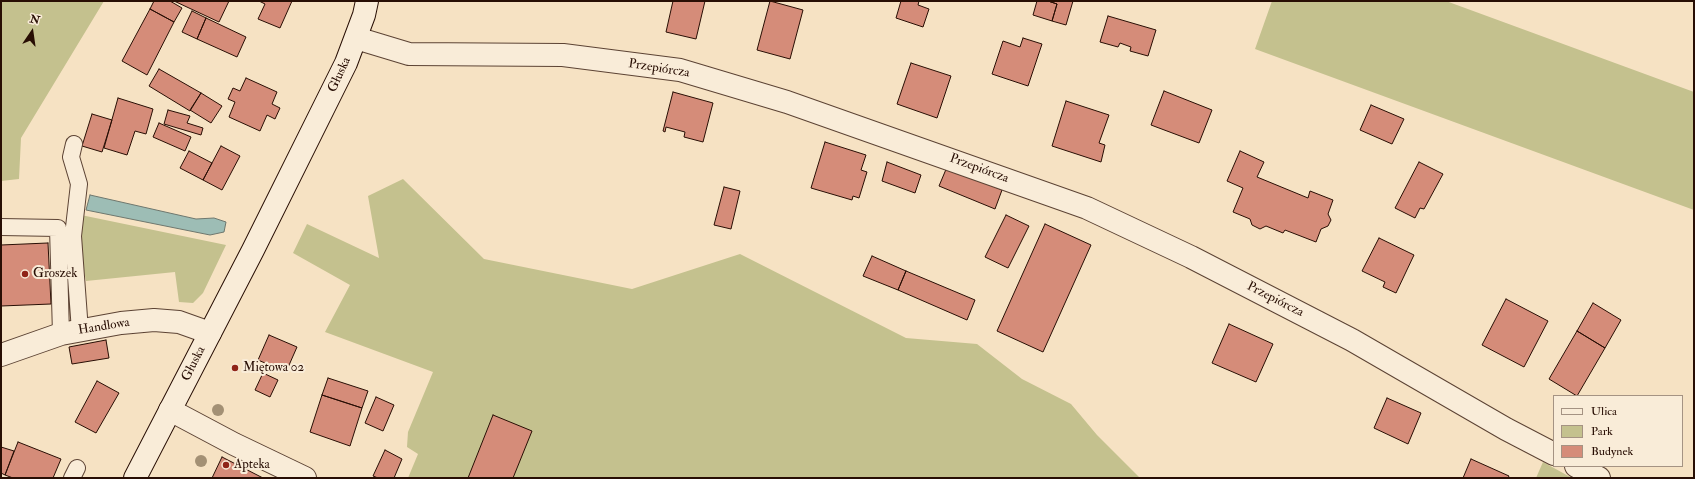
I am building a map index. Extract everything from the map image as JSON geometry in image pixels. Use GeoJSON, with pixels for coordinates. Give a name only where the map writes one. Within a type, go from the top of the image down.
{"type":"FeatureCollection","features":[{"type":"Feature","properties":{"kind":"street","name":"Głuska"},"geometry":{"type":"LineString","coordinates":[[135,478],[253,250],[346,63],[356,38],[367,1]]}},
{"type":"Feature","properties":{"kind":"street","name":"Przepiórcza"},"geometry":{"type":"LineString","coordinates":[[356,38],[409,54],[563,55],[680,70],[795,104],[1087,208],[1191,257],[1352,340],[1506,429],[1553,453]]}},
{"type":"Feature","properties":{"kind":"street","name":"Handlowa"},"geometry":{"type":"LineString","coordinates":[[1,355],[71,332],[121,323],[154,320],[179,322],[210,333]]}},
{"type":"Feature","properties":{"kind":"street"},"geometry":{"type":"LineString","coordinates":[[170,410],[234,444],[305,478]]}},
{"type":"Feature","properties":{"kind":"street"},"geometry":{"type":"LineString","coordinates":[[1578,467],[1599,478]]}},
{"type":"Feature","properties":{"kind":"lane"},"geometry":{"type":"LineString","coordinates":[[71,332],[73,236],[79,184],[71,157],[74,144]]}},
{"type":"Feature","properties":{"kind":"lane"},"geometry":{"type":"LineString","coordinates":[[1,228],[58,228],[71,332]]}},
{"type":"Feature","properties":{"kind":"green space"},"geometry":{"type":"Polygon","coordinates":[[[1,1],[104,1],[21,138],[19,179],[1,181],[1,1]]]}},
{"type":"Feature","properties":{"kind":"green space"},"geometry":{"type":"Polygon","coordinates":[[[1272,1],[1446,1],[1694,92],[1694,210],[1255,49],[1272,1]]]}},
{"type":"Feature","properties":{"kind":"green space"},"geometry":{"type":"Polygon","coordinates":[[[403,179],[484,259],[632,289],[740,254],[906,338],[977,344],[1022,379],[1071,404],[1097,435],[1140,478],[408,478],[418,454],[407,447],[408,432],[433,372],[325,332],[350,285],[293,253],[307,224],[379,258],[368,196],[403,179]]]}},
{"type":"Feature","properties":{"kind":"green space"},"geometry":{"type":"Polygon","coordinates":[[[81,215],[226,245],[203,293],[193,303],[179,302],[175,272],[86,281],[79,245],[81,215]]]}},
{"type":"Feature","properties":{"kind":"green space"},"geometry":{"type":"Polygon","coordinates":[[[1543,462],[1572,478],[1536,478],[1543,462]]]}},
{"type":"Feature","properties":{"kind":"water"},"geometry":{"type":"Polygon","coordinates":[[[90,195],[196,219],[214,218],[226,222],[224,232],[210,235],[86,210],[90,195]]]}},
{"type":"Feature","properties":{"kind":"building"},"geometry":{"type":"Polygon","coordinates":[[[154,1],[170,1],[182,8],[174,22],[150,9],[154,1]]]}},
{"type":"Feature","properties":{"kind":"building"},"geometry":{"type":"Polygon","coordinates":[[[174,1],[229,1],[219,22],[174,1]]]}},
{"type":"Feature","properties":{"kind":"building"},"geometry":{"type":"Polygon","coordinates":[[[259,1],[292,1],[280,28],[258,19],[265,4],[259,1]]]}},
{"type":"Feature","properties":{"kind":"building"},"geometry":{"type":"Polygon","coordinates":[[[673,1],[705,1],[696,39],[666,32],[673,1]]]}},
{"type":"Feature","properties":{"kind":"building"},"geometry":{"type":"Polygon","coordinates":[[[770,1],[803,10],[790,59],[757,50],[770,1]]]}},
{"type":"Feature","properties":{"kind":"building"},"geometry":{"type":"Polygon","coordinates":[[[901,1],[919,1],[918,5],[929,9],[923,27],[896,18],[901,1]]]}},
{"type":"Feature","properties":{"kind":"building"},"geometry":{"type":"Polygon","coordinates":[[[1037,1],[1048,1],[1057,4],[1052,21],[1033,15],[1037,1]]]}},
{"type":"Feature","properties":{"kind":"building"},"geometry":{"type":"Polygon","coordinates":[[[1048,1],[1073,1],[1066,25],[1052,21],[1057,4],[1048,1]]]}},
{"type":"Feature","properties":{"kind":"building"},"geometry":{"type":"Polygon","coordinates":[[[150,9],[174,22],[147,75],[122,61],[150,9]]]}},
{"type":"Feature","properties":{"kind":"building"},"geometry":{"type":"Polygon","coordinates":[[[192,11],[206,18],[197,39],[182,32],[192,11]]]}},
{"type":"Feature","properties":{"kind":"building"},"geometry":{"type":"Polygon","coordinates":[[[1108,16],[1156,30],[1148,56],[1130,51],[1131,47],[1120,43],[1118,47],[1100,42],[1108,16]]]}},
{"type":"Feature","properties":{"kind":"building"},"geometry":{"type":"Polygon","coordinates":[[[206,18],[246,37],[237,57],[197,39],[206,18]]]}},
{"type":"Feature","properties":{"kind":"building"},"geometry":{"type":"Polygon","coordinates":[[[1023,38],[1042,44],[1028,86],[992,74],[1003,41],[1020,47],[1023,38]]]}},
{"type":"Feature","properties":{"kind":"building"},"geometry":{"type":"Polygon","coordinates":[[[911,63],[951,76],[937,118],[897,104],[911,63]]]}},
{"type":"Feature","properties":{"kind":"building"},"geometry":{"type":"Polygon","coordinates":[[[159,69],[201,93],[190,111],[149,86],[159,69]]]}},
{"type":"Feature","properties":{"kind":"building"},"geometry":{"type":"Polygon","coordinates":[[[246,78],[277,92],[272,104],[280,108],[275,119],[267,115],[260,131],[229,117],[235,102],[228,99],[233,88],[240,91],[246,78]]]}},
{"type":"Feature","properties":{"kind":"building"},"geometry":{"type":"Polygon","coordinates":[[[1164,91],[1212,110],[1199,143],[1151,125],[1164,91]]]}},
{"type":"Feature","properties":{"kind":"building"},"geometry":{"type":"Polygon","coordinates":[[[673,92],[713,103],[703,142],[684,137],[685,132],[666,127],[665,132],[663,131],[673,92]]]}},
{"type":"Feature","properties":{"kind":"building"},"geometry":{"type":"Polygon","coordinates":[[[201,93],[222,106],[211,123],[190,110],[201,93]]]}},
{"type":"Feature","properties":{"kind":"building"},"geometry":{"type":"Polygon","coordinates":[[[118,98],[153,109],[146,134],[135,131],[127,155],[104,148],[118,98]]]}},
{"type":"Feature","properties":{"kind":"building"},"geometry":{"type":"Polygon","coordinates":[[[1066,101],[1109,115],[1099,143],[1105,145],[1101,162],[1052,146],[1066,101]]]}},
{"type":"Feature","properties":{"kind":"building"},"geometry":{"type":"Polygon","coordinates":[[[1371,105],[1404,119],[1392,144],[1360,130],[1371,105]]]}},
{"type":"Feature","properties":{"kind":"building"},"geometry":{"type":"Polygon","coordinates":[[[168,110],[190,116],[187,123],[203,128],[201,135],[164,124],[168,110]]]}},
{"type":"Feature","properties":{"kind":"building"},"geometry":{"type":"Polygon","coordinates":[[[92,114],[112,120],[102,152],[82,146],[92,114]]]}},
{"type":"Feature","properties":{"kind":"building"},"geometry":{"type":"Polygon","coordinates":[[[159,123],[191,137],[185,151],[153,137],[159,123]]]}},
{"type":"Feature","properties":{"kind":"building"},"geometry":{"type":"Polygon","coordinates":[[[825,142],[866,155],[861,170],[867,172],[859,198],[853,196],[852,200],[811,188],[825,142]]]}},
{"type":"Feature","properties":{"kind":"building"},"geometry":{"type":"Polygon","coordinates":[[[221,146],[240,156],[222,190],[203,180],[221,146]]]}},
{"type":"Feature","properties":{"kind":"building"},"geometry":{"type":"Polygon","coordinates":[[[189,151],[212,163],[203,180],[180,168],[189,151]]]}},
{"type":"Feature","properties":{"kind":"building"},"geometry":{"type":"Polygon","coordinates":[[[1240,151],[1264,162],[1257,177],[1308,198],[1310,191],[1333,200],[1328,214],[1331,220],[1328,226],[1321,229],[1316,242],[1285,230],[1283,233],[1266,226],[1260,229],[1252,225],[1250,219],[1233,212],[1243,188],[1227,181],[1240,151]]]}},
{"type":"Feature","properties":{"kind":"building"},"geometry":{"type":"Polygon","coordinates":[[[887,162],[921,175],[915,193],[882,181],[887,162]]]}},
{"type":"Feature","properties":{"kind":"building"},"geometry":{"type":"Polygon","coordinates":[[[1419,162],[1443,174],[1424,209],[1420,208],[1415,218],[1395,208],[1419,162]]]}},
{"type":"Feature","properties":{"kind":"building"},"geometry":{"type":"Polygon","coordinates":[[[947,167],[1002,190],[995,209],[939,186],[947,167]]]}},
{"type":"Feature","properties":{"kind":"building"},"geometry":{"type":"Polygon","coordinates":[[[724,187],[740,191],[731,229],[714,225],[724,187]]]}},
{"type":"Feature","properties":{"kind":"building"},"geometry":{"type":"Polygon","coordinates":[[[1006,215],[1029,226],[1008,268],[985,257],[1006,215]]]}},
{"type":"Feature","properties":{"kind":"building"},"geometry":{"type":"Polygon","coordinates":[[[1045,224],[1091,245],[1043,352],[997,331],[1045,224]]]}},
{"type":"Feature","properties":{"kind":"building"},"geometry":{"type":"Polygon","coordinates":[[[1379,238],[1414,255],[1396,293],[1383,287],[1385,282],[1362,271],[1379,238]]]}},
{"type":"Feature","properties":{"kind":"building","name":"Groszek"},"geometry":{"type":"Polygon","coordinates":[[[48,243],[51,304],[1,306],[1,245],[48,243]]]}},
{"type":"Feature","properties":{"kind":"building"},"geometry":{"type":"Polygon","coordinates":[[[872,256],[906,271],[898,290],[863,276],[872,256]]]}},
{"type":"Feature","properties":{"kind":"building"},"geometry":{"type":"Polygon","coordinates":[[[906,271],[975,300],[967,320],[898,290],[906,271]]]}},
{"type":"Feature","properties":{"kind":"building"},"geometry":{"type":"Polygon","coordinates":[[[1506,299],[1548,321],[1524,367],[1482,345],[1506,299]]]}},
{"type":"Feature","properties":{"kind":"building"},"geometry":{"type":"Polygon","coordinates":[[[1593,303],[1621,320],[1605,348],[1577,331],[1593,303]]]}},
{"type":"Feature","properties":{"kind":"building"},"geometry":{"type":"Polygon","coordinates":[[[1229,324],[1273,344],[1256,382],[1212,363],[1229,324]]]}},
{"type":"Feature","properties":{"kind":"building"},"geometry":{"type":"Polygon","coordinates":[[[1577,331],[1605,348],[1578,395],[1549,379],[1577,331]]]}},
{"type":"Feature","properties":{"kind":"building"},"geometry":{"type":"Polygon","coordinates":[[[269,335],[297,347],[286,372],[258,360],[269,335]]]}},
{"type":"Feature","properties":{"kind":"building"},"geometry":{"type":"Polygon","coordinates":[[[106,340],[109,358],[72,364],[69,347],[106,340]]]}},
{"type":"Feature","properties":{"kind":"building"},"geometry":{"type":"Polygon","coordinates":[[[263,373],[278,380],[270,397],[255,390],[263,373]]]}},
{"type":"Feature","properties":{"kind":"building"},"geometry":{"type":"Polygon","coordinates":[[[328,378],[368,391],[362,408],[322,395],[328,378]]]}},
{"type":"Feature","properties":{"kind":"building"},"geometry":{"type":"Polygon","coordinates":[[[97,381],[119,393],[96,433],[75,422],[97,381]]]}},
{"type":"Feature","properties":{"kind":"building"},"geometry":{"type":"Polygon","coordinates":[[[322,395],[362,408],[350,446],[310,432],[322,395]]]}},
{"type":"Feature","properties":{"kind":"building"},"geometry":{"type":"Polygon","coordinates":[[[376,397],[394,405],[383,431],[365,423],[376,397]]]}},
{"type":"Feature","properties":{"kind":"building"},"geometry":{"type":"Polygon","coordinates":[[[1387,398],[1421,413],[1408,444],[1374,428],[1387,398]]]}},
{"type":"Feature","properties":{"kind":"building"},"geometry":{"type":"Polygon","coordinates":[[[493,415],[532,431],[513,478],[468,478],[493,415]]]}},
{"type":"Feature","properties":{"kind":"building"},"geometry":{"type":"Polygon","coordinates":[[[18,442],[61,459],[53,478],[13,478],[5,475],[18,442]]]}},
{"type":"Feature","properties":{"kind":"building"},"geometry":{"type":"Polygon","coordinates":[[[1,447],[14,451],[5,475],[1,473],[1,447]]]}},
{"type":"Feature","properties":{"kind":"building"},"geometry":{"type":"Polygon","coordinates":[[[385,450],[402,459],[394,478],[378,478],[373,476],[385,450]]]}},
{"type":"Feature","properties":{"kind":"building"},"geometry":{"type":"Polygon","coordinates":[[[222,457],[263,478],[212,478],[222,457]]]}},
{"type":"Feature","properties":{"kind":"building"},"geometry":{"type":"Polygon","coordinates":[[[1471,459],[1509,476],[1508,478],[1463,478],[1471,459]]]}},
{"type":"Feature","properties":{"kind":"place","name":"Groszek"},"geometry":{"type":"Point","coordinates":[25,274]}},
{"type":"Feature","properties":{"kind":"place","name":"Miętowa 02"},"geometry":{"type":"Point","coordinates":[235,368]}},
{"type":"Feature","properties":{"kind":"place","name":"Apteka"},"geometry":{"type":"Point","coordinates":[226,465]}}]}
